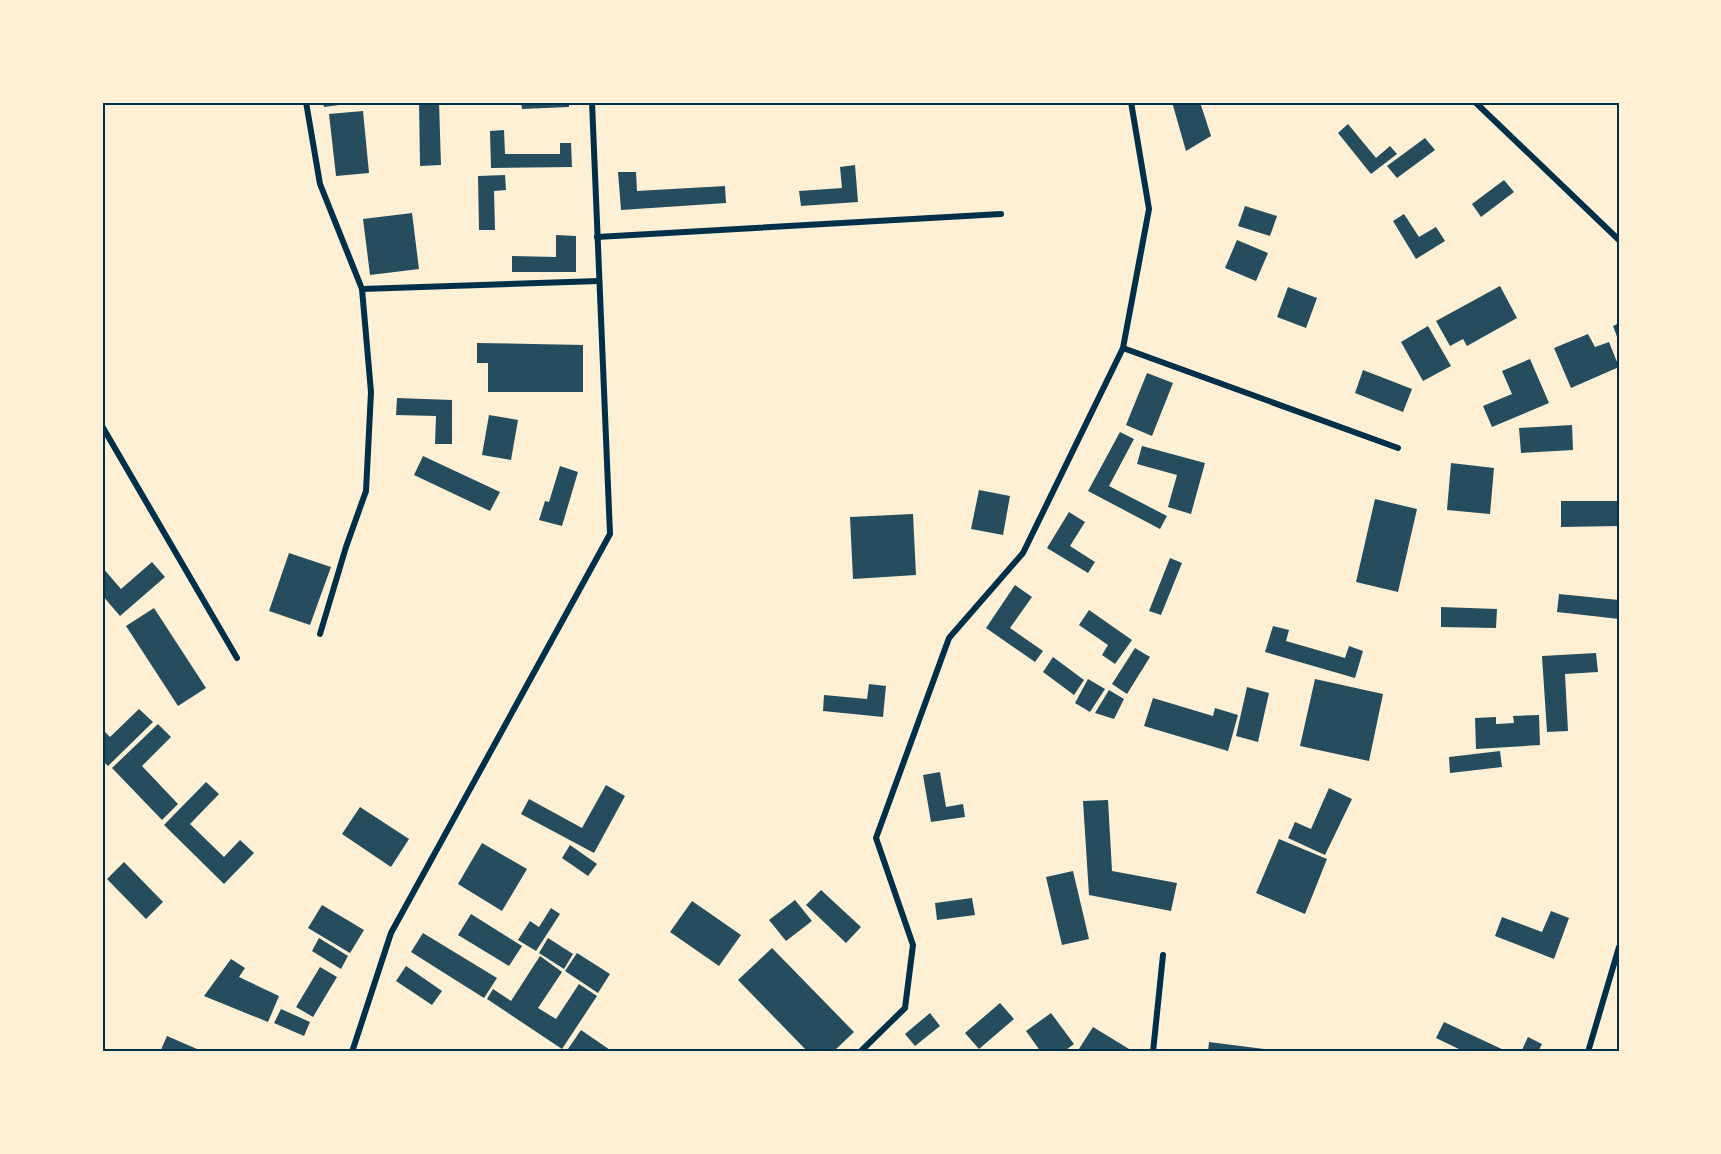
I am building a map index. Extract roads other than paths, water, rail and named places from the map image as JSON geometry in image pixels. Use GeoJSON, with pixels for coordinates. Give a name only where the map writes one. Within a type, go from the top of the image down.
{"type":"FeatureCollection","features":[{"type":"Feature","properties":{"kind":"street"},"geometry":{"type":"LineString","coordinates":[[306,102],[320,184],[362,289],[371,392],[366,491],[346,547],[320,634]]}},
{"type":"Feature","properties":{"kind":"street"},"geometry":{"type":"LineString","coordinates":[[352,1052],[392,933],[610,534],[592,102]]}},
{"type":"Feature","properties":{"kind":"street"},"geometry":{"type":"LineString","coordinates":[[860,1052],[905,1008],[913,945],[876,838],[949,638],[1023,553],[1123,348],[1149,209],[1131,102]]}},
{"type":"Feature","properties":{"kind":"street"},"geometry":{"type":"LineString","coordinates":[[1475,102],[1619,240]]}},
{"type":"Feature","properties":{"kind":"street"},"geometry":{"type":"LineString","coordinates":[[597,237],[1001,214]]}},
{"type":"Feature","properties":{"kind":"street"},"geometry":{"type":"LineString","coordinates":[[362,289],[599,281]]}},
{"type":"Feature","properties":{"kind":"street"},"geometry":{"type":"LineString","coordinates":[[1123,348],[1398,448]]}},
{"type":"Feature","properties":{"kind":"street"},"geometry":{"type":"LineString","coordinates":[[102,426],[237,658]]}},
{"type":"Feature","properties":{"kind":"street"},"geometry":{"type":"LineString","coordinates":[[1588,1052],[1619,946]]}},
{"type":"Feature","properties":{"kind":"street"},"geometry":{"type":"LineString","coordinates":[[1153,1052],[1163,955]]}}]}
